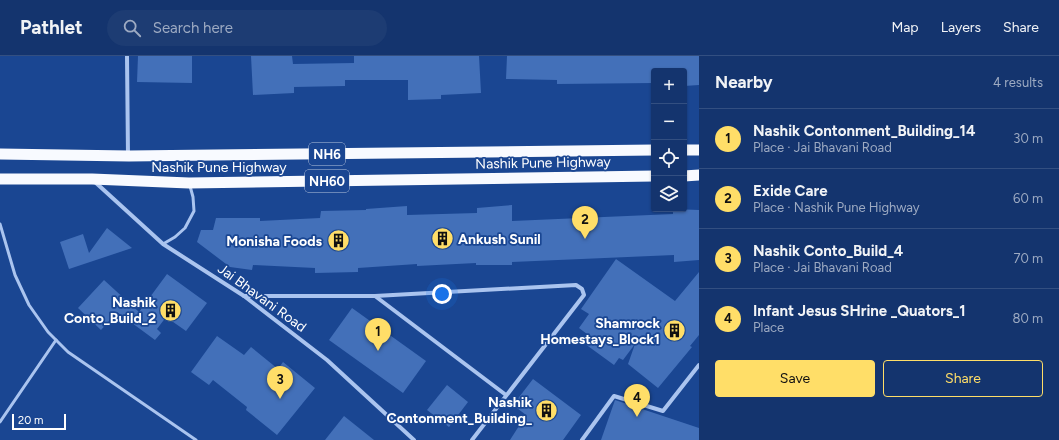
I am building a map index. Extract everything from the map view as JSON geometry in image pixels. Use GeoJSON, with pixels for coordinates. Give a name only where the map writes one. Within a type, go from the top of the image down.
{"type":"FeatureCollection","features":[{"type":"Feature","properties":{"kind":"highway","name":"Nashik Pune Highway"},"geometry":{"type":"LineString","coordinates":[[0,154],[128,156],[651,150]]}},
{"type":"Feature","properties":{"kind":"highway"},"geometry":{"type":"LineString","coordinates":[[687,150],[699,150]]}},
{"type":"Feature","properties":{"kind":"highway"},"geometry":{"type":"LineString","coordinates":[[687,176],[699,175]]}},
{"type":"Feature","properties":{"kind":"highway","name":"Nashik Pune Highway"},"geometry":{"type":"LineString","coordinates":[[0,179],[92,179],[189,183],[651,176]]}},
{"type":"Feature","properties":{"kind":"street"},"geometry":{"type":"LineString","coordinates":[[127,56],[128,156]]}},
{"type":"Feature","properties":{"kind":"street","name":"Jai Bhavani Road"},"geometry":{"type":"LineString","coordinates":[[92,179],[163,244],[244,296],[327,360],[414,440]]}},
{"type":"Feature","properties":{"kind":"street"},"geometry":{"type":"LineString","coordinates":[[244,296],[376,296],[576,285],[582,289],[584,295],[472,440]]}},
{"type":"Feature","properties":{"kind":"street"},"geometry":{"type":"LineString","coordinates":[[376,296],[506,395]]}},
{"type":"Feature","properties":{"kind":"street"},"geometry":{"type":"LineString","coordinates":[[582,440],[614,396],[663,411],[699,365]]}},
{"type":"Feature","properties":{"kind":"lane"},"geometry":{"type":"LineString","coordinates":[[163,244],[175,237],[185,228],[194,211],[193,197],[189,183]]}},
{"type":"Feature","properties":{"kind":"lane"},"geometry":{"type":"LineString","coordinates":[[0,224],[15,275],[29,305],[48,332],[68,352],[196,440]]}},
{"type":"Feature","properties":{"kind":"lane"},"geometry":{"type":"LineString","coordinates":[[0,422],[56,340]]}},
{"type":"Feature","properties":{"kind":"building"},"geometry":{"type":"Polygon","coordinates":[[[138,56],[192,56],[192,83],[137,82],[138,56]]]}},
{"type":"Feature","properties":{"kind":"building"},"geometry":{"type":"Polygon","coordinates":[[[251,56],[292,56],[293,64],[354,63],[354,56],[479,56],[481,93],[441,95],[441,99],[408,100],[408,80],[345,80],[345,86],[294,87],[294,93],[253,95],[251,56]]]}},
{"type":"Feature","properties":{"kind":"building"},"geometry":{"type":"Polygon","coordinates":[[[507,56],[699,56],[699,85],[687,86],[687,68],[651,68],[651,83],[557,84],[557,80],[506,79],[507,56]]]}},
{"type":"Feature","properties":{"kind":"building"},"geometry":{"type":"Polygon","coordinates":[[[512,205],[512,221],[673,214],[673,212],[687,212],[687,210],[699,210],[699,260],[674,262],[674,255],[512,262],[512,265],[476,265],[476,263],[417,266],[417,264],[358,268],[358,272],[315,273],[315,268],[253,265],[252,270],[230,267],[197,242],[201,230],[213,230],[216,218],[260,218],[260,221],[320,218],[321,211],[366,210],[407,206],[407,215],[477,213],[477,208],[512,205]]]}},
{"type":"Feature","properties":{"kind":"building"},"geometry":{"type":"Polygon","coordinates":[[[107,228],[132,248],[69,269],[60,242],[83,234],[89,253],[107,228]]]}},
{"type":"Feature","properties":{"kind":"building"},"geometry":{"type":"Polygon","coordinates":[[[616,259],[675,301],[699,272],[699,335],[690,346],[692,347],[658,388],[628,364],[635,344],[623,360],[619,358],[614,365],[581,341],[587,334],[579,328],[589,314],[581,309],[616,259]]]}},
{"type":"Feature","properties":{"kind":"building","name":"Nashik Conto_Build_2"},"geometry":{"type":"Polygon","coordinates":[[[167,274],[207,303],[186,331],[166,317],[157,329],[161,333],[155,340],[117,312],[101,330],[78,308],[104,280],[139,312],[167,274]]]}},
{"type":"Feature","properties":{"kind":"building"},"geometry":{"type":"Polygon","coordinates":[[[352,308],[426,361],[403,393],[329,340],[352,308]]]}},
{"type":"Feature","properties":{"kind":"building"},"geometry":{"type":"Polygon","coordinates":[[[217,336],[244,355],[251,347],[278,369],[283,362],[315,388],[277,435],[246,410],[247,407],[213,380],[209,385],[191,372],[217,336]]]}},
{"type":"Feature","properties":{"kind":"building","name":"Nashik Contonment_Building_"},"geometry":{"type":"Polygon","coordinates":[[[533,379],[581,415],[563,440],[510,440],[526,415],[513,405],[533,379]]]}},
{"type":"Feature","properties":{"kind":"building"},"geometry":{"type":"Polygon","coordinates":[[[447,385],[468,402],[449,427],[427,410],[447,385]]]}},
{"type":"Feature","properties":{"kind":"building"},"geometry":{"type":"Polygon","coordinates":[[[615,400],[699,428],[699,440],[601,440],[615,400]]]}},
{"type":"Feature","properties":{"kind":"building"},"geometry":{"type":"Polygon","coordinates":[[[344,416],[374,440],[325,440],[344,416]]]}},
{"type":"Feature","properties":{"kind":"place","name":"Ankush Sunil"},"geometry":{"type":"Point","coordinates":[443,239]}},
{"type":"Feature","properties":{"kind":"place","name":"Exide Care"},"geometry":{"type":"Point","coordinates":[585,239]}},
{"type":"Feature","properties":{"kind":"place","name":"Monisha Foods"},"geometry":{"type":"Point","coordinates":[338,241]}},
{"type":"Feature","properties":{"kind":"place","name":"Nashik Conto_Build_2"},"geometry":{"type":"Point","coordinates":[171,310]}},
{"type":"Feature","properties":{"kind":"place","name":"Shamrock Homestays_Block1"},"geometry":{"type":"Point","coordinates":[675,331]}},
{"type":"Feature","properties":{"kind":"place","name":"Nashik Contonment_Building_14"},"geometry":{"type":"Point","coordinates":[378,351]}},
{"type":"Feature","properties":{"kind":"place","name":"Nashik Conto_Build_4"},"geometry":{"type":"Point","coordinates":[280,399]}},
{"type":"Feature","properties":{"kind":"place","name":"Nashik Contonment_Building_"},"geometry":{"type":"Point","coordinates":[547,410]}},
{"type":"Feature","properties":{"kind":"place","name":"Infant Jesus SHrine _Quators_1"},"geometry":{"type":"Point","coordinates":[637,417]}}]}
